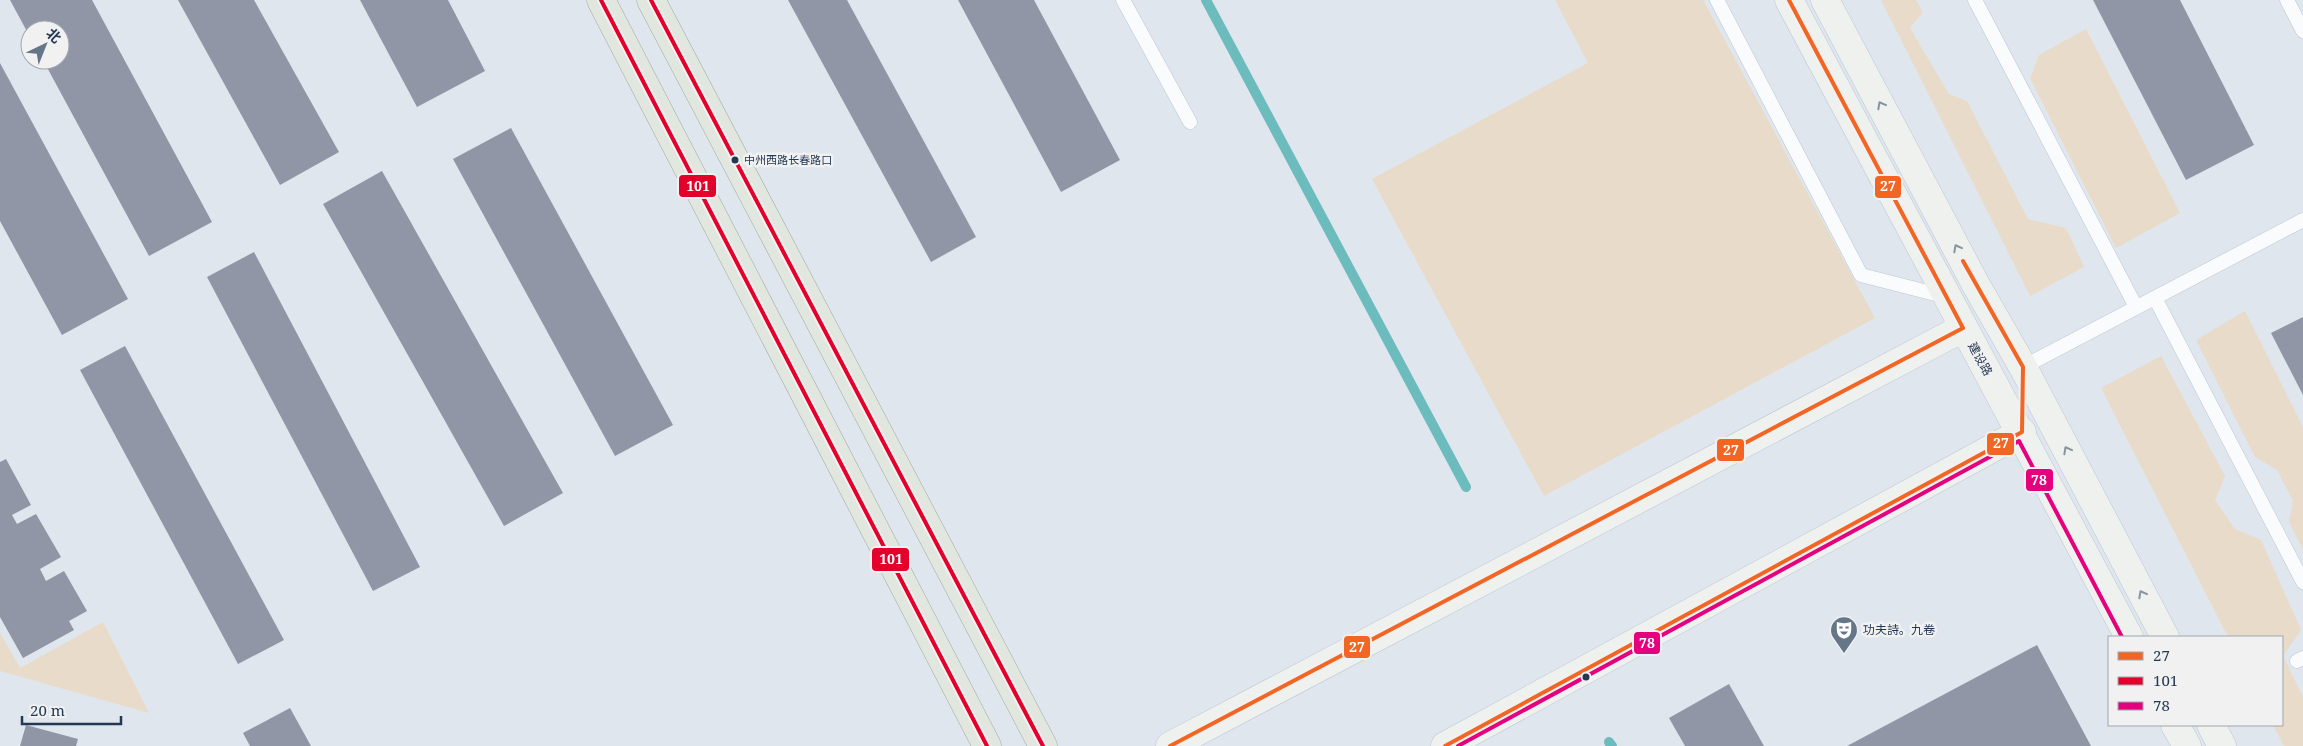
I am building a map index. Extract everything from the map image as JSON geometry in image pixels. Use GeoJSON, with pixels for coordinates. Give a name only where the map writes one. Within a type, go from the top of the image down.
{"type":"FeatureCollection","features":[{"type":"Feature","properties":{"kind":"main road"},"geometry":{"type":"LineString","coordinates":[[601,0],[988,746]]}},
{"type":"Feature","properties":{"kind":"main road"},"geometry":{"type":"LineString","coordinates":[[651,0],[1043,746]]}},
{"type":"Feature","properties":{"kind":"main road","name":"建设路"},"geometry":{"type":"LineString","coordinates":[[1789,0],[1963,328],[2022,432],[2128,636]]}},
{"type":"Feature","properties":{"kind":"main road"},"geometry":{"type":"LineString","coordinates":[[1825,0],[1976,285],[2023,367],[2164,636]]}},
{"type":"Feature","properties":{"kind":"main road"},"geometry":{"type":"LineString","coordinates":[[1170,746],[1963,328],[2023,367]]}},
{"type":"Feature","properties":{"kind":"main road"},"geometry":{"type":"LineString","coordinates":[[1445,746],[2022,432],[2023,367]]}},
{"type":"Feature","properties":{"kind":"main road"},"geometry":{"type":"LineString","coordinates":[[2177,726],[2187,746]]}},
{"type":"Feature","properties":{"kind":"main road"},"geometry":{"type":"LineString","coordinates":[[2211,726],[2222,746]]}},
{"type":"Feature","properties":{"kind":"lane"},"geometry":{"type":"LineString","coordinates":[[1123,0],[1190,122]]}},
{"type":"Feature","properties":{"kind":"lane"},"geometry":{"type":"LineString","coordinates":[[1717,0],[1861,276],[1947,298]]}},
{"type":"Feature","properties":{"kind":"lane"},"geometry":{"type":"LineString","coordinates":[[1975,0],[2136,308]]}},
{"type":"Feature","properties":{"kind":"lane"},"geometry":{"type":"LineString","coordinates":[[2287,0],[2303,31]]}},
{"type":"Feature","properties":{"kind":"lane"},"geometry":{"type":"LineString","coordinates":[[2023,367],[2303,220]]}},
{"type":"Feature","properties":{"kind":"lane"},"geometry":{"type":"LineString","coordinates":[[2155,298],[2303,582]]}},
{"type":"Feature","properties":{"kind":"shaded area"},"geometry":{"type":"Polygon","coordinates":[[[1555,0],[1703,0],[1875,318],[1544,496],[1372,179],[1588,63],[1555,0]]]}},
{"type":"Feature","properties":{"kind":"shaded area"},"geometry":{"type":"Polygon","coordinates":[[[1881,0],[1916,0],[1923,12],[1910,28],[1949,94],[1967,101],[2028,219],[2066,228],[2084,267],[2030,296],[1881,0]]]}},
{"type":"Feature","properties":{"kind":"shaded area"},"geometry":{"type":"Polygon","coordinates":[[[2086,29],[2180,213],[2116,248],[2030,78],[2039,55],[2086,29]]]}},
{"type":"Feature","properties":{"kind":"shaded area"},"geometry":{"type":"Polygon","coordinates":[[[2245,311],[2303,427],[2303,549],[2289,522],[2293,501],[2277,470],[2255,457],[2196,340],[2245,311]]]}},
{"type":"Feature","properties":{"kind":"shaded area"},"geometry":{"type":"Polygon","coordinates":[[[2161,356],[2225,476],[2215,500],[2235,529],[2261,540],[2301,630],[2283,656],[2283,636],[2227,636],[2101,388],[2161,356]]]}},
{"type":"Feature","properties":{"kind":"shaded area"},"geometry":{"type":"Polygon","coordinates":[[[103,622],[149,713],[0,671],[0,633],[20,668],[103,622]]]}},
{"type":"Feature","properties":{"kind":"shaded area"},"geometry":{"type":"Polygon","coordinates":[[[2283,656],[2303,697],[2303,746],[2284,746],[2274,726],[2283,726],[2283,656]]]}},
{"type":"Feature","properties":{"kind":"building"},"geometry":{"type":"Polygon","coordinates":[[[10,0],[92,0],[212,222],[149,256],[48,70],[70,70],[70,20],[21,20],[10,0]]]}},
{"type":"Feature","properties":{"kind":"building"},"geometry":{"type":"Polygon","coordinates":[[[178,0],[254,0],[339,152],[280,185],[178,0]]]}},
{"type":"Feature","properties":{"kind":"building"},"geometry":{"type":"Polygon","coordinates":[[[360,0],[448,0],[485,71],[417,107],[360,0]]]}},
{"type":"Feature","properties":{"kind":"building"},"geometry":{"type":"Polygon","coordinates":[[[788,0],[847,0],[976,237],[931,262],[788,0]]]}},
{"type":"Feature","properties":{"kind":"building"},"geometry":{"type":"Polygon","coordinates":[[[958,0],[1034,0],[1120,160],[1061,192],[958,0]]]}},
{"type":"Feature","properties":{"kind":"building"},"geometry":{"type":"Polygon","coordinates":[[[2093,0],[2180,0],[2254,145],[2186,180],[2093,0]]]}},
{"type":"Feature","properties":{"kind":"building"},"geometry":{"type":"Polygon","coordinates":[[[0,63],[128,299],[62,335],[0,221],[0,63]]]}},
{"type":"Feature","properties":{"kind":"building"},"geometry":{"type":"Polygon","coordinates":[[[511,128],[673,425],[615,456],[453,159],[511,128]]]}},
{"type":"Feature","properties":{"kind":"building"},"geometry":{"type":"Polygon","coordinates":[[[382,171],[563,493],[504,526],[323,204],[382,171]]]}},
{"type":"Feature","properties":{"kind":"building"},"geometry":{"type":"Polygon","coordinates":[[[254,252],[420,567],[373,591],[207,277],[254,252]]]}},
{"type":"Feature","properties":{"kind":"building"},"geometry":{"type":"Polygon","coordinates":[[[2303,317],[2303,395],[2271,333],[2303,317]]]}},
{"type":"Feature","properties":{"kind":"building"},"geometry":{"type":"Polygon","coordinates":[[[125,346],[284,640],[238,664],[80,370],[125,346]]]}},
{"type":"Feature","properties":{"kind":"building"},"geometry":{"type":"Polygon","coordinates":[[[6,459],[31,505],[12,515],[17,524],[36,514],[61,557],[40,569],[46,581],[64,571],[87,611],[69,621],[74,630],[23,658],[0,617],[0,462],[6,459]]]}},
{"type":"Feature","properties":{"kind":"building"},"geometry":{"type":"Polygon","coordinates":[[[2037,645],[2091,746],[1847,746],[2037,645]]]}},
{"type":"Feature","properties":{"kind":"building"},"geometry":{"type":"Polygon","coordinates":[[[1729,684],[1764,746],[1685,746],[1669,718],[1729,684]]]}},
{"type":"Feature","properties":{"kind":"building"},"geometry":{"type":"Polygon","coordinates":[[[290,708],[311,746],[250,746],[243,733],[290,708]]]}},
{"type":"Feature","properties":{"kind":"building"},"geometry":{"type":"Polygon","coordinates":[[[26,725],[78,739],[76,746],[20,746],[26,725]]]}},
{"type":"Feature","properties":{"kind":"waterway"},"geometry":{"type":"LineString","coordinates":[[1206,0],[1466,487]]}},
{"type":"Feature","properties":{"kind":"waterway"},"geometry":{"type":"LineString","coordinates":[[1609,742],[1612,746]]}},
{"type":"Feature","properties":{"kind":"transit line","name":"101"},"geometry":{"type":"LineString","coordinates":[[601,0],[987,746]]}},
{"type":"Feature","properties":{"kind":"transit line","name":"101"},"geometry":{"type":"LineString","coordinates":[[651,0],[1043,746]]}},
{"type":"Feature","properties":{"kind":"transit line","name":"27"},"geometry":{"type":"LineString","coordinates":[[1170,746],[1963,328],[1789,0]]}},
{"type":"Feature","properties":{"kind":"transit line","name":"27"},"geometry":{"type":"LineString","coordinates":[[1445,746],[2022,432],[2023,367],[1963,261]]}},
{"type":"Feature","properties":{"kind":"transit line","name":"78"},"geometry":{"type":"LineString","coordinates":[[1458,746],[2019,441],[2121,636]]}},
{"type":"Feature","properties":{"kind":"place","name":"中州西路长春路口"},"geometry":{"type":"Point","coordinates":[735,160]}},
{"type":"Feature","properties":{"kind":"place","name":"功夫詩。九卷"},"geometry":{"type":"Point","coordinates":[1844,654]}}]}
